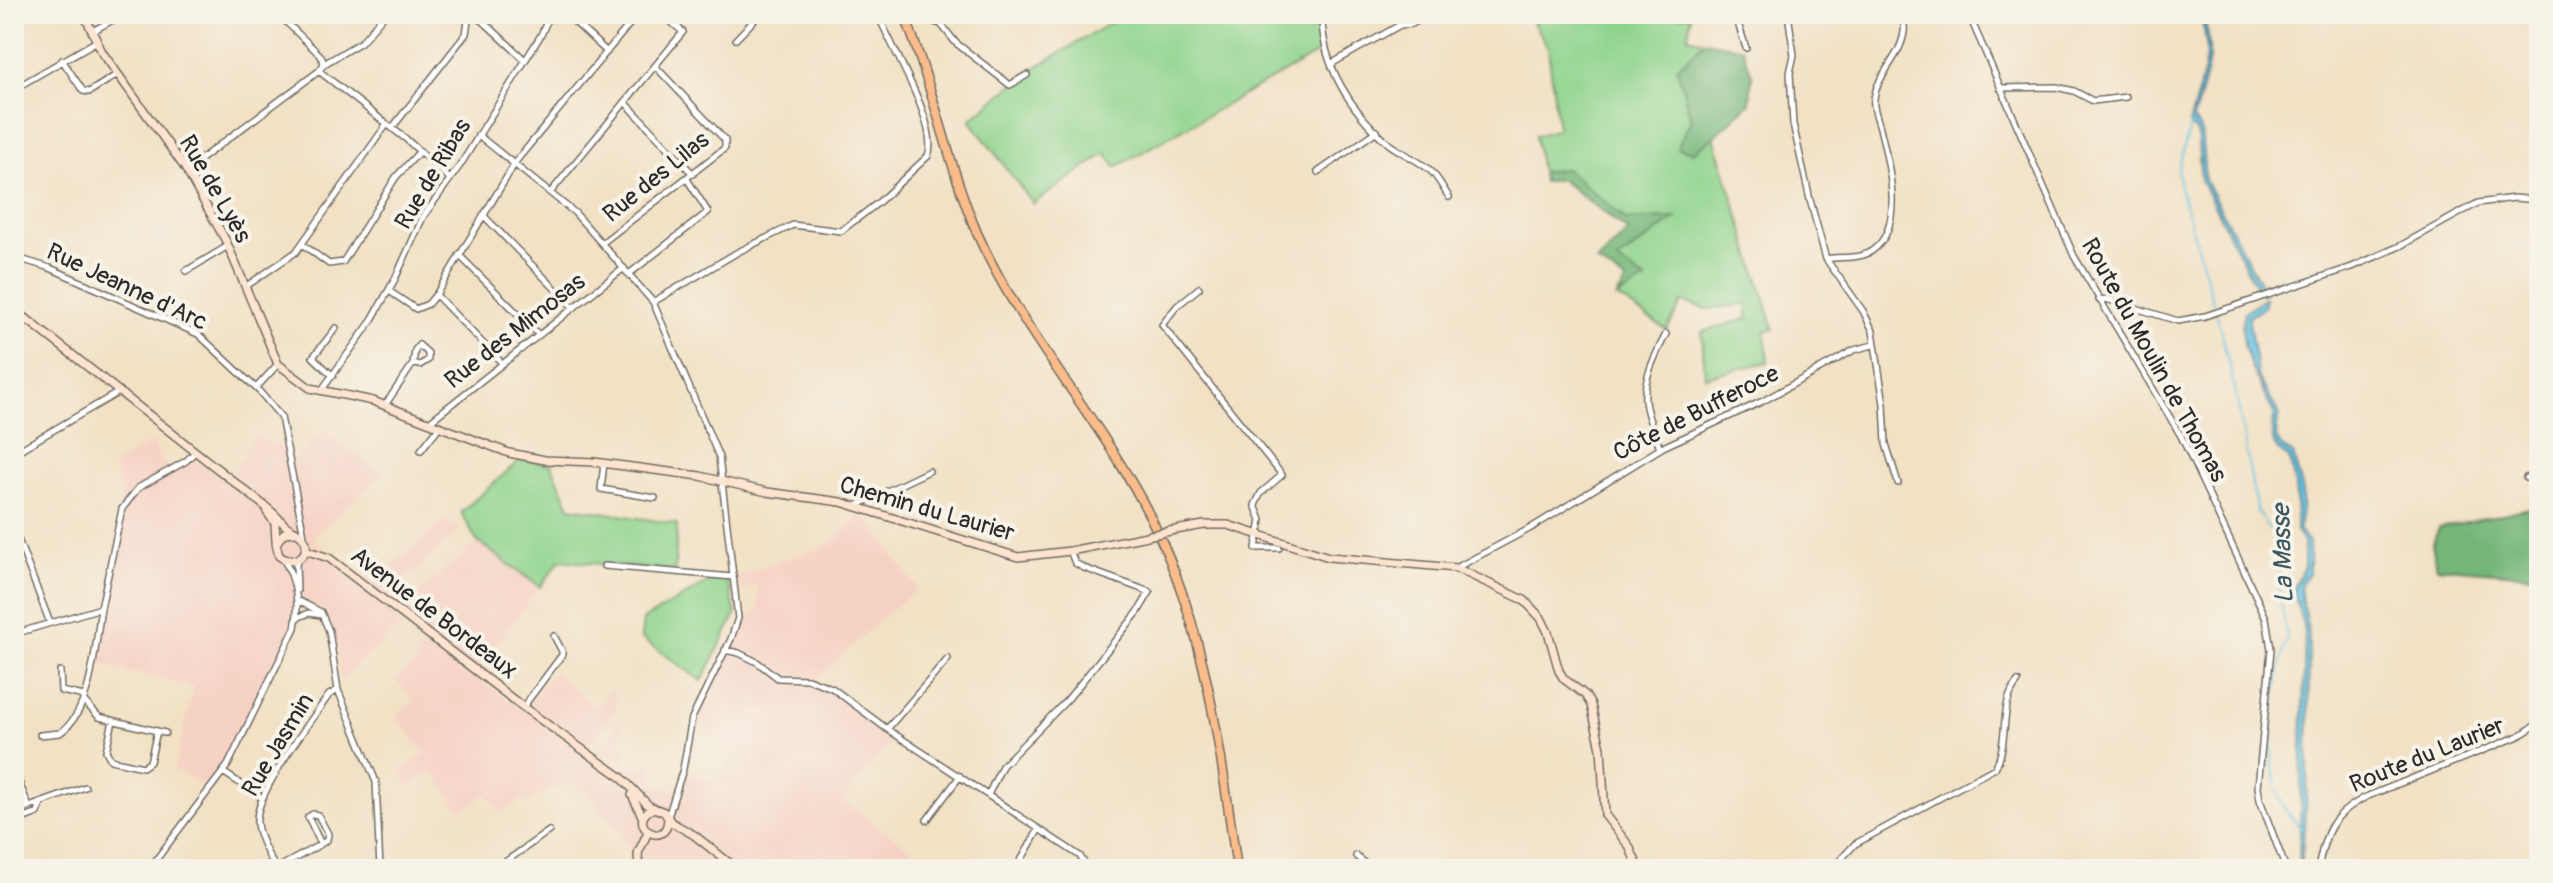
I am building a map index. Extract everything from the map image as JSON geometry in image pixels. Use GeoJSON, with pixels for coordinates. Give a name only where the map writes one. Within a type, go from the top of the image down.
{"type":"FeatureCollection","features":[{"type":"Feature","properties":{"kind":"main road"},"geometry":{"type":"LineString","coordinates":[[904,14],[977,233],[1034,337],[1141,498],[1181,587],[1211,691],[1237,869]]}},
{"type":"Feature","properties":{"kind":"street","name":"Rue de Lyès"},"geometry":{"type":"LineString","coordinates":[[84,14],[118,74],[186,170],[228,246],[278,364]]}},
{"type":"Feature","properties":{"kind":"street"},"geometry":{"type":"LineString","coordinates":[[93,31],[123,14]]}},
{"type":"Feature","properties":{"kind":"street"},"geometry":{"type":"LineString","coordinates":[[278,14],[321,56],[324,64]]}},
{"type":"Feature","properties":{"kind":"street"},"geometry":{"type":"LineString","coordinates":[[186,170],[319,71],[324,64],[361,42],[385,14]]}},
{"type":"Feature","properties":{"kind":"street"},"geometry":{"type":"LineString","coordinates":[[245,287],[296,252],[390,126],[466,34],[468,14],[483,21],[525,60]]}},
{"type":"Feature","properties":{"kind":"street","name":"Rue de Ribas"},"geometry":{"type":"LineString","coordinates":[[320,391],[354,349],[389,291],[423,217],[541,35],[550,14]]}},
{"type":"Feature","properties":{"kind":"street"},"geometry":{"type":"LineString","coordinates":[[566,14],[607,52]]}},
{"type":"Feature","properties":{"kind":"street"},"geometry":{"type":"LineString","coordinates":[[389,291],[416,309],[428,304],[515,165],[638,14]]}},
{"type":"Feature","properties":{"kind":"street"},"geometry":{"type":"LineString","coordinates":[[550,193],[683,32],[662,14]]}},
{"type":"Feature","properties":{"kind":"street"},"geometry":{"type":"LineString","coordinates":[[736,39],[760,14]]}},
{"type":"Feature","properties":{"kind":"street"},"geometry":{"type":"LineString","coordinates":[[653,302],[738,252],[793,225],[841,231],[879,202],[928,156],[932,147],[914,86],[896,56],[878,14]]}},
{"type":"Feature","properties":{"kind":"street"},"geometry":{"type":"LineString","coordinates":[[929,14],[932,21],[940,23],[956,43],[1010,85],[1027,75]]}},
{"type":"Feature","properties":{"kind":"street"},"geometry":{"type":"LineString","coordinates":[[940,23],[947,14]]}},
{"type":"Feature","properties":{"kind":"street"},"geometry":{"type":"LineString","coordinates":[[1322,14],[1325,44],[1342,90],[1395,148],[1433,172],[1449,197]]}},
{"type":"Feature","properties":{"kind":"street"},"geometry":{"type":"LineString","coordinates":[[1331,64],[1400,25],[1412,24],[1430,14]]}},
{"type":"Feature","properties":{"kind":"street"},"geometry":{"type":"LineString","coordinates":[[1735,14],[1746,48]]}},
{"type":"Feature","properties":{"kind":"street"},"geometry":{"type":"LineString","coordinates":[[1788,14],[1794,55],[1790,73],[1793,124],[1810,200],[1826,259],[1863,311],[1873,331],[1884,404],[1886,444],[1898,483]]}},
{"type":"Feature","properties":{"kind":"street"},"geometry":{"type":"LineString","coordinates":[[1826,259],[1858,257],[1874,250],[1885,235],[1892,217],[1888,158],[1873,101],[1904,32],[1903,14]]}},
{"type":"Feature","properties":{"kind":"street"},"geometry":{"type":"LineString","coordinates":[[1939,14],[1960,18],[1970,15]]}},
{"type":"Feature","properties":{"kind":"street","name":"Route du Moulin de Thomas"},"geometry":{"type":"LineString","coordinates":[[1970,15],[2084,277],[2181,436],[2266,618],[2271,649],[2258,787],[2286,869]]}},
{"type":"Feature","properties":{"kind":"street"},"geometry":{"type":"LineString","coordinates":[[14,89],[97,40]]}},
{"type":"Feature","properties":{"kind":"street"},"geometry":{"type":"LineString","coordinates":[[62,60],[83,91],[89,92],[118,74]]}},
{"type":"Feature","properties":{"kind":"street","name":"Rue des Lilas"},"geometry":{"type":"LineString","coordinates":[[602,243],[725,148],[725,140],[655,66]]}},
{"type":"Feature","properties":{"kind":"street"},"geometry":{"type":"LineString","coordinates":[[319,71],[390,126],[450,179]]}},
{"type":"Feature","properties":{"kind":"street"},"geometry":{"type":"LineString","coordinates":[[2000,88],[2056,87],[2074,91],[2093,101],[2126,97]]}},
{"type":"Feature","properties":{"kind":"street"},"geometry":{"type":"LineString","coordinates":[[625,102],[693,174]]}},
{"type":"Feature","properties":{"kind":"street"},"geometry":{"type":"LineString","coordinates":[[1318,172],[1377,131]]}},
{"type":"Feature","properties":{"kind":"street"},"geometry":{"type":"LineString","coordinates":[[478,135],[575,213],[653,302],[714,445],[724,483],[738,618],[692,718],[668,825],[661,833]]}},
{"type":"Feature","properties":{"kind":"street"},"geometry":{"type":"LineString","coordinates":[[301,244],[329,264],[343,262],[396,177],[420,151]]}},
{"type":"Feature","properties":{"kind":"street","name":"Rue des Mimosas"},"geometry":{"type":"LineString","coordinates":[[429,422],[574,308],[708,212],[687,179]]}},
{"type":"Feature","properties":{"kind":"street"},"geometry":{"type":"LineString","coordinates":[[2099,300],[2106,299],[2178,321],[2205,316],[2352,267],[2400,246],[2478,203],[2514,198],[2539,200]]}},
{"type":"Feature","properties":{"kind":"street"},"geometry":{"type":"LineString","coordinates":[[483,215],[574,308]]}},
{"type":"Feature","properties":{"kind":"street"},"geometry":{"type":"LineString","coordinates":[[186,271],[228,246]]}},
{"type":"Feature","properties":{"kind":"street"},"geometry":{"type":"LineString","coordinates":[[459,255],[539,335]]}},
{"type":"Feature","properties":{"kind":"street","name":"Rue Jeanne d'Arc"},"geometry":{"type":"LineString","coordinates":[[14,257],[50,268],[198,334],[256,388],[281,417],[305,545]]}},
{"type":"Feature","properties":{"kind":"street"},"geometry":{"type":"LineString","coordinates":[[1199,288],[1177,306],[1162,325],[1282,475],[1257,498],[1255,505],[1261,520],[1256,548],[1279,548]]}},
{"type":"Feature","properties":{"kind":"street"},"geometry":{"type":"LineString","coordinates":[[435,295],[502,363]]}},
{"type":"Feature","properties":{"kind":"street"},"geometry":{"type":"LineString","coordinates":[[14,309],[295,532],[305,545],[296,564],[297,618],[267,689],[223,772],[149,869]]}},
{"type":"Feature","properties":{"kind":"street"},"geometry":{"type":"LineString","coordinates":[[14,336],[28,320]]}},
{"type":"Feature","properties":{"kind":"street"},"geometry":{"type":"LineString","coordinates":[[333,376],[313,357],[336,328]]}},
{"type":"Feature","properties":{"kind":"street"},"geometry":{"type":"LineString","coordinates":[[1660,448],[1645,394],[1655,355],[1666,334]]}},
{"type":"Feature","properties":{"kind":"street","name":"Côte de Bufferoce"},"geometry":{"type":"LineString","coordinates":[[1456,568],[1531,528],[1660,448],[1763,401],[1840,356],[1873,345]]}},
{"type":"Feature","properties":{"kind":"street"},"geometry":{"type":"LineString","coordinates":[[256,388],[278,364]]}},
{"type":"Feature","properties":{"kind":"street","name":"Chemin du Laurier"},"geometry":{"type":"LineString","coordinates":[[278,364],[310,388],[385,405],[509,453],[545,460],[604,463],[700,476],[724,483],[841,502],[1009,556],[1030,557],[1070,551],[1214,524],[1239,527],[1329,557],[1456,568],[1524,600],[1541,618],[1559,671],[1564,679],[1585,695],[1591,705],[1601,748],[1605,815],[1629,846],[1639,869]]}},
{"type":"Feature","properties":{"kind":"street"},"geometry":{"type":"LineString","coordinates":[[385,405],[413,364]]}},
{"type":"Feature","properties":{"kind":"street"},"geometry":{"type":"LineString","coordinates":[[14,453],[119,392]]}},
{"type":"Feature","properties":{"kind":"street"},"geometry":{"type":"LineString","coordinates":[[421,450],[440,426]]}},
{"type":"Feature","properties":{"kind":"street"},"geometry":{"type":"LineString","coordinates":[[40,735],[60,733],[66,729],[84,698],[122,509],[138,488],[186,461],[194,453]]}},
{"type":"Feature","properties":{"kind":"street"},"geometry":{"type":"LineString","coordinates":[[604,463],[598,489],[655,498]]}},
{"type":"Feature","properties":{"kind":"street"},"geometry":{"type":"LineString","coordinates":[[856,507],[929,471]]}},
{"type":"Feature","properties":{"kind":"street"},"geometry":{"type":"LineString","coordinates":[[2526,478],[2539,475]]}},
{"type":"Feature","properties":{"kind":"street"},"geometry":{"type":"LineString","coordinates":[[260,505],[275,523],[277,551],[290,572],[296,599]]}},
{"type":"Feature","properties":{"kind":"street"},"geometry":{"type":"LineString","coordinates":[[276,543],[284,533],[295,532],[302,522]]}},
{"type":"Feature","properties":{"kind":"street"},"geometry":{"type":"LineString","coordinates":[[14,529],[50,623]]}},
{"type":"Feature","properties":{"kind":"street","name":"Avenue de Bordeaux"},"geometry":{"type":"LineString","coordinates":[[305,545],[329,558],[523,707],[606,766],[629,784],[644,803],[656,809]]}},
{"type":"Feature","properties":{"kind":"street"},"geometry":{"type":"LineString","coordinates":[[988,795],[1002,766],[1068,699],[1138,612],[1150,592],[1084,568],[1075,563],[1070,551]]}},
{"type":"Feature","properties":{"kind":"street"},"geometry":{"type":"LineString","coordinates":[[283,559],[299,559]]}},
{"type":"Feature","properties":{"kind":"street"},"geometry":{"type":"LineString","coordinates":[[604,566],[733,577]]}},
{"type":"Feature","properties":{"kind":"street"},"geometry":{"type":"LineString","coordinates":[[296,599],[318,609],[329,631],[338,690],[376,782],[380,869]]}},
{"type":"Feature","properties":{"kind":"street"},"geometry":{"type":"LineString","coordinates":[[14,634],[101,608]]}},
{"type":"Feature","properties":{"kind":"street"},"geometry":{"type":"LineString","coordinates":[[297,618],[309,613],[322,615]]}},
{"type":"Feature","properties":{"kind":"street"},"geometry":{"type":"LineString","coordinates":[[523,707],[562,655],[554,636]]}},
{"type":"Feature","properties":{"kind":"street"},"geometry":{"type":"LineString","coordinates":[[725,650],[757,662],[778,678],[808,679],[832,688],[887,729],[1080,856],[1084,863],[1082,869]]}},
{"type":"Feature","properties":{"kind":"street"},"geometry":{"type":"LineString","coordinates":[[887,729],[948,659]]}},
{"type":"Feature","properties":{"kind":"street"},"geometry":{"type":"LineString","coordinates":[[60,671],[61,691],[84,698],[99,717],[165,733]]}},
{"type":"Feature","properties":{"kind":"street"},"geometry":{"type":"LineString","coordinates":[[1832,869],[1855,844],[1995,768],[2002,755],[2010,691],[2018,682]]}},
{"type":"Feature","properties":{"kind":"street","name":"Rue Jasmin"},"geometry":{"type":"LineString","coordinates":[[276,869],[257,823],[262,798],[329,695],[338,690]]}},
{"type":"Feature","properties":{"kind":"street","name":"Avenue de Bordeaux"},"geometry":{"type":"LineString","coordinates":[[535,715],[626,787],[636,800],[643,818]]}},
{"type":"Feature","properties":{"kind":"street"},"geometry":{"type":"LineString","coordinates":[[113,721],[106,751],[111,760],[143,767],[150,762],[157,731]]}},
{"type":"Feature","properties":{"kind":"street","name":"Route du Laurier"},"geometry":{"type":"LineString","coordinates":[[2318,869],[2328,830],[2348,806],[2519,736],[2539,723]]}},
{"type":"Feature","properties":{"kind":"street"},"geometry":{"type":"LineString","coordinates":[[579,752],[606,766]]}},
{"type":"Feature","properties":{"kind":"street"},"geometry":{"type":"LineString","coordinates":[[14,770],[29,807]]}},
{"type":"Feature","properties":{"kind":"street"},"geometry":{"type":"LineString","coordinates":[[223,772],[262,798]]}},
{"type":"Feature","properties":{"kind":"street"},"geometry":{"type":"LineString","coordinates":[[927,820],[960,776]]}},
{"type":"Feature","properties":{"kind":"street"},"geometry":{"type":"LineString","coordinates":[[41,802],[38,813],[22,819],[21,810],[41,802],[85,787]]}},
{"type":"Feature","properties":{"kind":"street"},"geometry":{"type":"LineString","coordinates":[[671,803],[647,811],[643,826],[648,832],[675,831],[698,839]]}},
{"type":"Feature","properties":{"kind":"street"},"geometry":{"type":"LineString","coordinates":[[656,809],[737,869]]}},
{"type":"Feature","properties":{"kind":"street"},"geometry":{"type":"LineString","coordinates":[[276,869],[321,844],[327,840],[328,834],[318,815],[313,814],[308,817],[321,844]]}},
{"type":"Feature","properties":{"kind":"street"},"geometry":{"type":"LineString","coordinates":[[1016,869],[1039,829]]}},
{"type":"Feature","properties":{"kind":"street"},"geometry":{"type":"LineString","coordinates":[[495,869],[549,831]]}},
{"type":"Feature","properties":{"kind":"street"},"geometry":{"type":"LineString","coordinates":[[639,869],[638,853],[648,832]]}},
{"type":"Feature","properties":{"kind":"street"},"geometry":{"type":"LineString","coordinates":[[1356,856],[1371,869]]}},
{"type":"Feature","properties":{"kind":"shaded area"},"geometry":{"type":"Polygon","coordinates":[[[322,431],[382,473],[312,538],[373,583],[445,519],[461,530],[387,594],[404,606],[477,541],[540,587],[473,674],[522,711],[553,673],[597,708],[613,688],[617,709],[587,748],[597,754],[620,723],[626,767],[652,766],[653,783],[680,791],[687,772],[714,783],[731,758],[695,718],[743,619],[758,611],[758,586],[738,590],[736,576],[831,544],[863,513],[918,589],[879,620],[815,681],[895,738],[842,800],[938,869],[644,869],[643,860],[591,798],[569,781],[527,802],[524,798],[501,814],[486,794],[460,811],[433,772],[410,787],[400,772],[425,754],[396,716],[414,700],[396,680],[414,664],[422,648],[416,631],[404,623],[340,680],[336,644],[325,611],[299,596],[291,628],[253,710],[208,788],[174,769],[194,687],[97,664],[122,495],[113,464],[152,443],[170,474],[197,460],[227,483],[254,436],[283,447],[288,468],[322,431]]]}},
{"type":"Feature","properties":{"kind":"green space"},"geometry":{"type":"Polygon","coordinates":[[[1125,14],[1317,14],[1320,52],[1116,167],[1106,153],[1033,204],[970,120],[1028,72],[1125,14]]]}},
{"type":"Feature","properties":{"kind":"green space"},"geometry":{"type":"Polygon","coordinates":[[[1528,14],[1691,16],[1688,37],[1705,41],[1678,68],[1691,120],[1693,152],[1714,137],[1774,329],[1765,331],[1768,362],[1705,377],[1702,332],[1749,318],[1746,304],[1708,309],[1682,302],[1667,330],[1617,297],[1645,280],[1617,261],[1675,218],[1626,220],[1566,169],[1541,172],[1535,136],[1558,129],[1548,47],[1528,14]]]}},
{"type":"Feature","properties":{"kind":"green space"},"geometry":{"type":"Polygon","coordinates":[[[1705,41],[1742,48],[1752,75],[1750,103],[1693,152],[1677,148],[1691,120],[1677,68],[1705,41]]]}},
{"type":"Feature","properties":{"kind":"green space"},"geometry":{"type":"Polygon","coordinates":[[[1566,169],[1626,220],[1676,218],[1617,261],[1646,280],[1617,297],[1626,281],[1597,262],[1628,231],[1560,179],[1543,182],[1541,172],[1566,169]]]}},
{"type":"Feature","properties":{"kind":"green space"},"geometry":{"type":"Polygon","coordinates":[[[520,460],[551,464],[570,507],[677,524],[675,571],[560,560],[540,587],[477,541],[461,512],[520,460]]]}},
{"type":"Feature","properties":{"kind":"green space"},"geometry":{"type":"Polygon","coordinates":[[[2539,506],[2539,576],[2437,567],[2432,544],[2439,528],[2539,506]]]}},
{"type":"Feature","properties":{"kind":"green space"},"geometry":{"type":"Polygon","coordinates":[[[727,579],[736,614],[702,681],[641,638],[643,620],[712,580],[727,579]]]}},
{"type":"Feature","properties":{"kind":"water"},"geometry":{"type":"Polygon","coordinates":[[[2198,14],[2201,14],[2209,41],[2208,67],[2193,120],[2201,129],[2205,180],[2260,283],[2264,293],[2260,294],[2201,180],[2197,132],[2189,125],[2206,55],[2206,42],[2198,14]]]}},
{"type":"Feature","properties":{"kind":"water"},"geometry":{"type":"Polygon","coordinates":[[[2265,298],[2265,306],[2248,316],[2258,378],[2280,415],[2277,439],[2293,455],[2302,488],[2299,529],[2309,542],[2309,573],[2300,589],[2309,635],[2308,772],[2301,869],[2305,632],[2294,593],[2295,584],[2304,569],[2304,542],[2296,531],[2296,494],[2289,458],[2278,450],[2273,440],[2275,415],[2250,365],[2242,325],[2244,312],[2265,298]]]}},
{"type":"Feature","properties":{"kind":"waterway","name":"La Masse"},"geometry":{"type":"LineString","coordinates":[[2190,126],[2178,170],[2180,187],[2215,309]]}},
{"type":"Feature","properties":{"kind":"waterway","name":"La Masse"},"geometry":{"type":"LineString","coordinates":[[2217,315],[2236,394],[2257,512],[2279,542],[2280,595],[2287,638],[2273,715],[2272,764],[2276,783]]}},
{"type":"Feature","properties":{"kind":"waterway","name":"La Masse"},"geometry":{"type":"LineString","coordinates":[[2276,789],[2284,808],[2302,830]]}}]}
